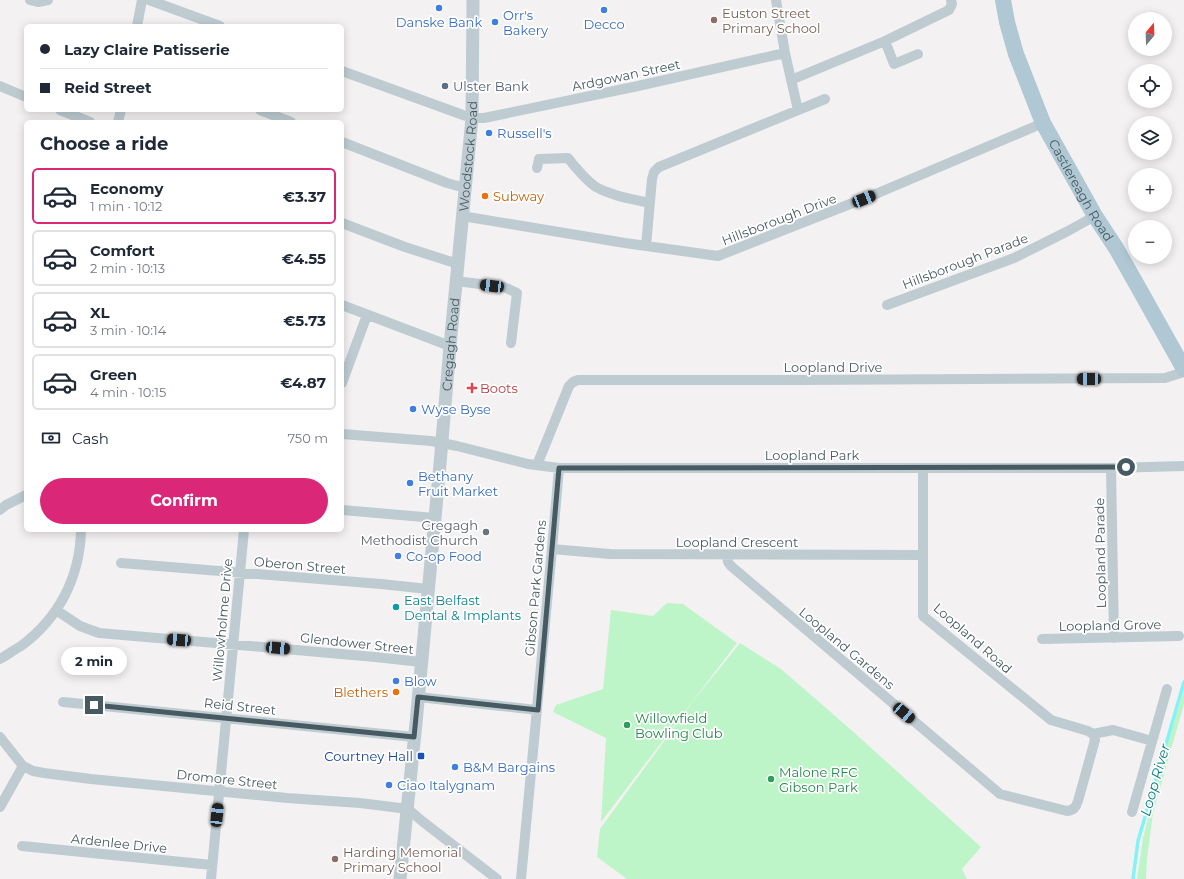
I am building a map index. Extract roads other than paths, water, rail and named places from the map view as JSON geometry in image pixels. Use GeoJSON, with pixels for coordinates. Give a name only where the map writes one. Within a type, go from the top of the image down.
{"type":"FeatureCollection","features":[{"type":"Feature","properties":{"kind":"main road","name":"Castlereagh Road"},"geometry":{"type":"LineString","coordinates":[[1003,0],[1016,54],[1043,124],[1094,216],[1116,248],[1184,369]]}},
{"type":"Feature","properties":{"kind":"street"},"geometry":{"type":"LineString","coordinates":[[30,0],[38,2],[48,0]]}},
{"type":"Feature","properties":{"kind":"street"},"geometry":{"type":"LineString","coordinates":[[137,24],[142,0]]}},
{"type":"Feature","properties":{"kind":"street"},"geometry":{"type":"LineString","coordinates":[[149,0],[215,24]]}},
{"type":"Feature","properties":{"kind":"street","name":"Woodstock Road"},"geometry":{"type":"LineString","coordinates":[[458,264],[472,118],[473,0]]}},
{"type":"Feature","properties":{"kind":"street"},"geometry":{"type":"LineString","coordinates":[[776,0],[785,53],[798,110]]}},
{"type":"Feature","properties":{"kind":"street"},"geometry":{"type":"LineString","coordinates":[[791,80],[885,41],[949,10],[952,4],[951,0]]}},
{"type":"Feature","properties":{"kind":"street"},"geometry":{"type":"LineString","coordinates":[[885,41],[894,64],[918,54]]}},
{"type":"Feature","properties":{"kind":"street","name":"Ardgowan Street"},"geometry":{"type":"LineString","coordinates":[[472,118],[484,118],[507,114],[785,53]]}},
{"type":"Feature","properties":{"kind":"street"},"geometry":{"type":"LineString","coordinates":[[344,73],[472,118]]}},
{"type":"Feature","properties":{"kind":"street"},"geometry":{"type":"LineString","coordinates":[[0,86],[24,96]]}},
{"type":"Feature","properties":{"kind":"street"},"geometry":{"type":"LineString","coordinates":[[646,246],[652,179],[654,172],[659,167],[825,99]]}},
{"type":"Feature","properties":{"kind":"street"},"geometry":{"type":"LineString","coordinates":[[65,112],[85,120]]}},
{"type":"Feature","properties":{"kind":"street"},"geometry":{"type":"LineString","coordinates":[[265,112],[286,120]]}},
{"type":"Feature","properties":{"kind":"street","name":"Hillsborough Drive"},"geometry":{"type":"LineString","coordinates":[[462,216],[646,246],[718,256],[878,193],[1043,124]]}},
{"type":"Feature","properties":{"kind":"street"},"geometry":{"type":"LineString","coordinates":[[344,143],[447,183],[465,188]]}},
{"type":"Feature","properties":{"kind":"street"},"geometry":{"type":"LineString","coordinates":[[537,168],[539,159],[568,158],[595,186],[616,195],[650,203]]}},
{"type":"Feature","properties":{"kind":"street","name":"Hillsborough Parade"},"geometry":{"type":"LineString","coordinates":[[887,305],[1014,258],[1086,222],[1094,216]]}},
{"type":"Feature","properties":{"kind":"street"},"geometry":{"type":"LineString","coordinates":[[344,224],[405,247],[458,264]]}},
{"type":"Feature","properties":{"kind":"street","name":"Cregagh Road"},"geometry":{"type":"LineString","coordinates":[[400,879],[422,662],[458,264]]}},
{"type":"Feature","properties":{"kind":"street"},"geometry":{"type":"LineString","coordinates":[[456,281],[504,287],[518,293],[512,343]]}},
{"type":"Feature","properties":{"kind":"street"},"geometry":{"type":"LineString","coordinates":[[344,306],[450,346]]}},
{"type":"Feature","properties":{"kind":"street"},"geometry":{"type":"LineString","coordinates":[[344,378],[367,315]]}},
{"type":"Feature","properties":{"kind":"street","name":"Loopland Drive"},"geometry":{"type":"LineString","coordinates":[[536,465],[569,386],[578,380],[1165,378],[1184,372]]}},
{"type":"Feature","properties":{"kind":"street","name":"Loopland Park"},"geometry":{"type":"LineString","coordinates":[[344,434],[393,438],[442,446],[457,446],[528,464],[559,468],[1111,468],[1184,466]]}},
{"type":"Feature","properties":{"kind":"street","name":"Gibson Park Gardens"},"geometry":{"type":"LineString","coordinates":[[521,879],[538,710],[559,468]]}},
{"type":"Feature","properties":{"kind":"street","name":"Loopland Road"},"geometry":{"type":"LineString","coordinates":[[923,468],[923,616],[1051,720],[1091,733]]}},
{"type":"Feature","properties":{"kind":"street","name":"Loopland Parade"},"geometry":{"type":"LineString","coordinates":[[1111,468],[1114,638]]}},
{"type":"Feature","properties":{"kind":"street"},"geometry":{"type":"LineString","coordinates":[[0,510],[6,505],[24,496]]}},
{"type":"Feature","properties":{"kind":"street"},"geometry":{"type":"LineString","coordinates":[[344,510],[435,518]]}},
{"type":"Feature","properties":{"kind":"street"},"geometry":{"type":"LineString","coordinates":[[0,659],[31,638],[48,622],[56,610],[70,584],[75,569],[79,553],[80,532]]}},
{"type":"Feature","properties":{"kind":"street","name":"Willowholme Drive"},"geometry":{"type":"LineString","coordinates":[[211,879],[244,532]]}},
{"type":"Feature","properties":{"kind":"street","name":"Loopland Crescent"},"geometry":{"type":"LineString","coordinates":[[552,549],[610,554],[727,556],[923,555]]}},
{"type":"Feature","properties":{"kind":"street","name":"Loopland Gardens"},"geometry":{"type":"LineString","coordinates":[[727,556],[728,562],[731,566],[1000,794],[1067,811],[1072,810],[1076,807],[1078,801],[1095,740],[1091,733]]}},
{"type":"Feature","properties":{"kind":"street","name":"Oberon Street"},"geometry":{"type":"LineString","coordinates":[[121,563],[428,589]]}},
{"type":"Feature","properties":{"kind":"street","name":"Glendower Street"},"geometry":{"type":"LineString","coordinates":[[56,610],[80,626],[99,633],[369,656],[422,662]]}},
{"type":"Feature","properties":{"kind":"street","name":"Loopland Grove"},"geometry":{"type":"LineString","coordinates":[[1042,638],[1179,636]]}},
{"type":"Feature","properties":{"kind":"street"},"geometry":{"type":"LineString","coordinates":[[1132,812],[1167,689]]}},
{"type":"Feature","properties":{"kind":"street"},"geometry":{"type":"LineString","coordinates":[[418,697],[538,710]]}},
{"type":"Feature","properties":{"kind":"street","name":"Reid Street"},"geometry":{"type":"LineString","coordinates":[[63,702],[414,737]]}},
{"type":"Feature","properties":{"kind":"street"},"geometry":{"type":"LineString","coordinates":[[1091,733],[1113,730],[1152,741]]}},
{"type":"Feature","properties":{"kind":"street"},"geometry":{"type":"LineString","coordinates":[[0,737],[23,766],[0,807]]}},
{"type":"Feature","properties":{"kind":"street","name":"Dromore Street"},"geometry":{"type":"LineString","coordinates":[[23,766],[33,771],[91,779],[287,798],[360,803],[408,809]]}},
{"type":"Feature","properties":{"kind":"street"},"geometry":{"type":"LineString","coordinates":[[408,809],[497,879]]}},
{"type":"Feature","properties":{"kind":"street","name":"Ardenlee Drive"},"geometry":{"type":"LineString","coordinates":[[22,846],[212,865]]}},
{"type":"Feature","properties":{"kind":"waterway","name":"Loop River"},"geometry":{"type":"LineString","coordinates":[[1133,879],[1138,841],[1184,682]]}},
{"type":"Feature","properties":{"kind":"place","name":"Danske Bank"},"geometry":{"type":"Point","coordinates":[439,8]}},
{"type":"Feature","properties":{"kind":"place","name":"Decco"},"geometry":{"type":"Point","coordinates":[604,10]}},
{"type":"Feature","properties":{"kind":"place","name":"Euston Street Primary School"},"geometry":{"type":"Point","coordinates":[714,20]}},
{"type":"Feature","properties":{"kind":"place","name":"Orr's Bakery"},"geometry":{"type":"Point","coordinates":[495,22]}},
{"type":"Feature","properties":{"kind":"place","name":"Ulster Bank"},"geometry":{"type":"Point","coordinates":[445,86]}},
{"type":"Feature","properties":{"kind":"place","name":"Russell's"},"geometry":{"type":"Point","coordinates":[489,133]}},
{"type":"Feature","properties":{"kind":"place","name":"Subway"},"geometry":{"type":"Point","coordinates":[485,196]}},
{"type":"Feature","properties":{"kind":"place","name":"Boots"},"geometry":{"type":"Point","coordinates":[472,388]}},
{"type":"Feature","properties":{"kind":"place","name":"Wyse Byse"},"geometry":{"type":"Point","coordinates":[413,409]}},
{"type":"Feature","properties":{"kind":"place","name":"Bethany Fruit Market"},"geometry":{"type":"Point","coordinates":[410,483]}},
{"type":"Feature","properties":{"kind":"place","name":"Cregagh Methodist Church"},"geometry":{"type":"Point","coordinates":[486,532]}},
{"type":"Feature","properties":{"kind":"place","name":"Co-op Food"},"geometry":{"type":"Point","coordinates":[398,556]}},
{"type":"Feature","properties":{"kind":"place","name":"East Belfast Dental & Implants"},"geometry":{"type":"Point","coordinates":[396,607]}},
{"type":"Feature","properties":{"kind":"place","name":"Blow"},"geometry":{"type":"Point","coordinates":[396,681]}},
{"type":"Feature","properties":{"kind":"place","name":"Blethers"},"geometry":{"type":"Point","coordinates":[396,692]}},
{"type":"Feature","properties":{"kind":"place","name":"Willowfield Bowling Club"},"geometry":{"type":"Point","coordinates":[627,725]}},
{"type":"Feature","properties":{"kind":"place","name":"Courtney Hall"},"geometry":{"type":"Point","coordinates":[421,756]}},
{"type":"Feature","properties":{"kind":"place","name":"B&M Bargains"},"geometry":{"type":"Point","coordinates":[455,767]}},
{"type":"Feature","properties":{"kind":"place","name":"Malone RFC Gibson Park"},"geometry":{"type":"Point","coordinates":[771,779]}},
{"type":"Feature","properties":{"kind":"place","name":"Ciao Italygnam"},"geometry":{"type":"Point","coordinates":[389,785]}},
{"type":"Feature","properties":{"kind":"place","name":"Harding Memorial Primary School"},"geometry":{"type":"Point","coordinates":[335,859]}}]}
